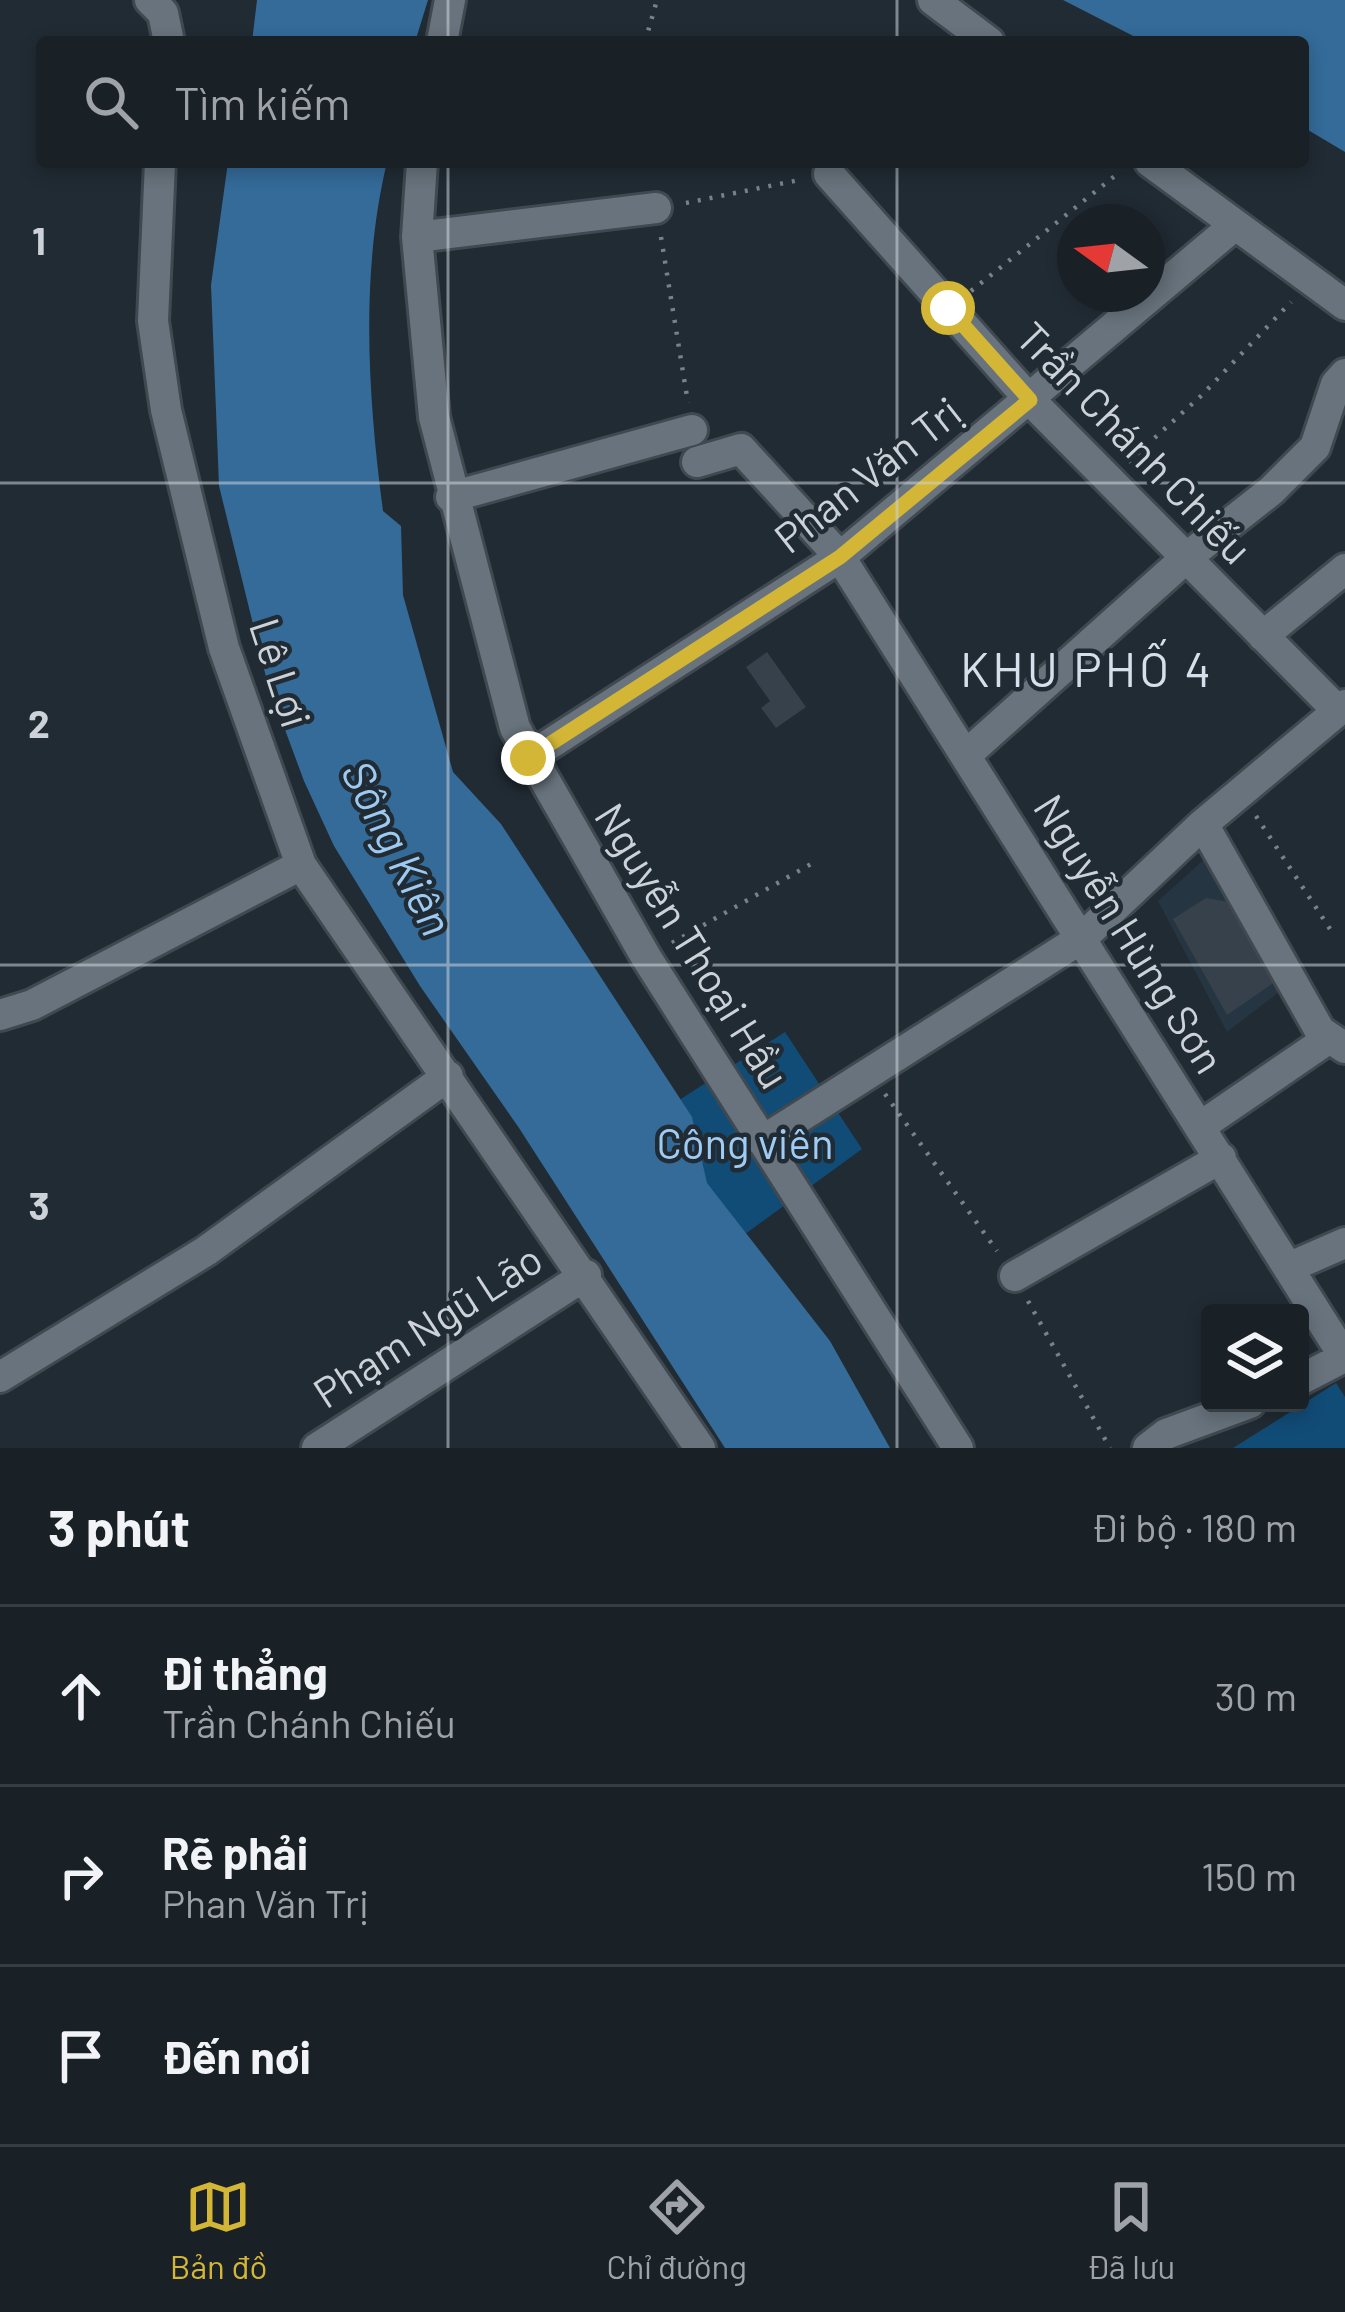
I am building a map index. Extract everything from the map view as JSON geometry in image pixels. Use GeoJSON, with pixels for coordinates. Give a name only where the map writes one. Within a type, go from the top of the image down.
{"type":"FeatureCollection","features":[{"type":"Feature","properties":{"kind":"street"},"geometry":{"type":"LineString","coordinates":[[150,0],[163,13],[168,36]]}},
{"type":"Feature","properties":{"kind":"street"},"geometry":{"type":"LineString","coordinates":[[443,36],[450,0]]}},
{"type":"Feature","properties":{"kind":"street"},"geometry":{"type":"LineString","coordinates":[[933,0],[981,36]]}},
{"type":"Feature","properties":{"kind":"street","name":"Lê Lợi"},"geometry":{"type":"LineString","coordinates":[[160,168],[153,321],[166,410],[224,648],[301,865],[586,1275],[700,1448]]}},
{"type":"Feature","properties":{"kind":"street","name":"Nguyễn Thoại Hầu"},"geometry":{"type":"LineString","coordinates":[[422,168],[417,237],[434,417],[503,690],[528,758],[646,958],[958,1448]]}},
{"type":"Feature","properties":{"kind":"street"},"geometry":{"type":"LineString","coordinates":[[1158,168],[1345,304]]}},
{"type":"Feature","properties":{"kind":"street","name":"Trần Chánh Chiếu"},"geometry":{"type":"LineString","coordinates":[[829,174],[1030,400],[1263,637],[1341,708]]}},
{"type":"Feature","properties":{"kind":"street"},"geometry":{"type":"LineString","coordinates":[[417,237],[656,208]]}},
{"type":"Feature","properties":{"kind":"street","name":"Phan Văn Trị"},"geometry":{"type":"LineString","coordinates":[[528,758],[840,557],[1234,225]]}},
{"type":"Feature","properties":{"kind":"street"},"geometry":{"type":"LineString","coordinates":[[966,755],[1186,558],[1272,490],[1315,447],[1336,384],[1345,374]]}},
{"type":"Feature","properties":{"kind":"street"},"geometry":{"type":"LineString","coordinates":[[452,497],[692,430]]}},
{"type":"Feature","properties":{"kind":"street","name":"Nguyễn Hùng Sơn"},"geometry":{"type":"LineString","coordinates":[[698,462],[741,449],[840,557],[1345,1357]]}},
{"type":"Feature","properties":{"kind":"street"},"geometry":{"type":"LineString","coordinates":[[1263,637],[1345,569]]}},
{"type":"Feature","properties":{"kind":"street"},"geometry":{"type":"LineString","coordinates":[[762,1141],[1082,938],[1203,824],[1341,708]]}},
{"type":"Feature","properties":{"kind":"street"},"geometry":{"type":"LineString","coordinates":[[1201,1126],[1336,1043],[1203,824]]}},
{"type":"Feature","properties":{"kind":"street"},"geometry":{"type":"LineString","coordinates":[[0,1015],[32,1005],[301,865]]}},
{"type":"Feature","properties":{"kind":"street"},"geometry":{"type":"LineString","coordinates":[[0,1378],[206,1251],[448,1076]]}},
{"type":"Feature","properties":{"kind":"street"},"geometry":{"type":"LineString","coordinates":[[1015,1276],[1221,1158]]}},
{"type":"Feature","properties":{"kind":"street"},"geometry":{"type":"LineString","coordinates":[[1290,1267],[1345,1244]]}},
{"type":"Feature","properties":{"kind":"street","name":"Phạm Ngũ Lão"},"geometry":{"type":"LineString","coordinates":[[317,1448],[586,1275]]}},
{"type":"Feature","properties":{"kind":"street"},"geometry":{"type":"LineString","coordinates":[[1309,1375],[1345,1357]]}},
{"type":"Feature","properties":{"kind":"street"},"geometry":{"type":"LineString","coordinates":[[1148,1448],[1166,1434],[1226,1412]]}},
{"type":"Feature","properties":{"kind":"path"},"geometry":{"type":"LineString","coordinates":[[647,36],[657,0]]}},
{"type":"Feature","properties":{"kind":"path"},"geometry":{"type":"LineString","coordinates":[[948,308],[1074,212],[1122,168]]}},
{"type":"Feature","properties":{"kind":"path"},"geometry":{"type":"LineString","coordinates":[[692,430],[656,208],[829,174]]}},
{"type":"Feature","properties":{"kind":"path"},"geometry":{"type":"LineString","coordinates":[[1108,479],[1202,395],[1312,280]]}},
{"type":"Feature","properties":{"kind":"path"},"geometry":{"type":"LineString","coordinates":[[1240,794],[1332,932]]}},
{"type":"Feature","properties":{"kind":"path"},"geometry":{"type":"LineString","coordinates":[[646,958],[818,860]]}},
{"type":"Feature","properties":{"kind":"shaded area"},"geometry":{"type":"Polygon","coordinates":[[[1210,854],[1287,986],[1227,1032],[1158,901],[1210,854]]]}},
{"type":"Feature","properties":{"kind":"green space","name":"Công viên"},"geometry":{"type":"Polygon","coordinates":[[[785,1032],[862,1149],[719,1253],[645,1122],[785,1032]]]}},
{"type":"Feature","properties":{"kind":"green space"},"geometry":{"type":"Polygon","coordinates":[[[1336,1383],[1345,1397],[1345,1448],[1233,1448],[1290,1412],[1309,1412],[1309,1400],[1336,1383]]]}},
{"type":"Feature","properties":{"kind":"water"},"geometry":{"type":"Polygon","coordinates":[[[257,0],[428,0],[417,36],[253,36],[257,0]]]}},
{"type":"Feature","properties":{"kind":"water"},"geometry":{"type":"Polygon","coordinates":[[[1063,0],[1345,0],[1345,152],[1309,131],[1309,36],[1133,36],[1063,0]]]}},
{"type":"Feature","properties":{"kind":"water","name":"Sông Kiên"},"geometry":{"type":"Polygon","coordinates":[[[227,168],[386,168],[370,292],[378,468],[383,511],[401,526],[403,595],[453,772],[501,824],[692,1117],[707,1183],[830,1341],[890,1448],[725,1448],[519,1128],[420,986],[334,846],[267,681],[219,486],[211,285],[227,168]]]}},
{"type":"Feature","properties":{"kind":"building"},"geometry":{"type":"Polygon","coordinates":[[[767,652],[806,707],[776,728],[761,708],[770,701],[746,667],[767,652]]]}},
{"type":"Feature","properties":{"kind":"building"},"geometry":{"type":"Polygon","coordinates":[[[1206,898],[1229,902],[1275,982],[1227,1015],[1173,919],[1206,898]]]}},
{"type":"Feature","properties":{"kind":"district","name":"KHU PHỐ 4"},"geometry":{"type":"Point","coordinates":[1087,670]}},
{"type":"Feature","properties":{"kind":"route"},"geometry":{"type":"LineString","coordinates":[[528,758],[840,557],[1030,400],[948,308]]}}]}
